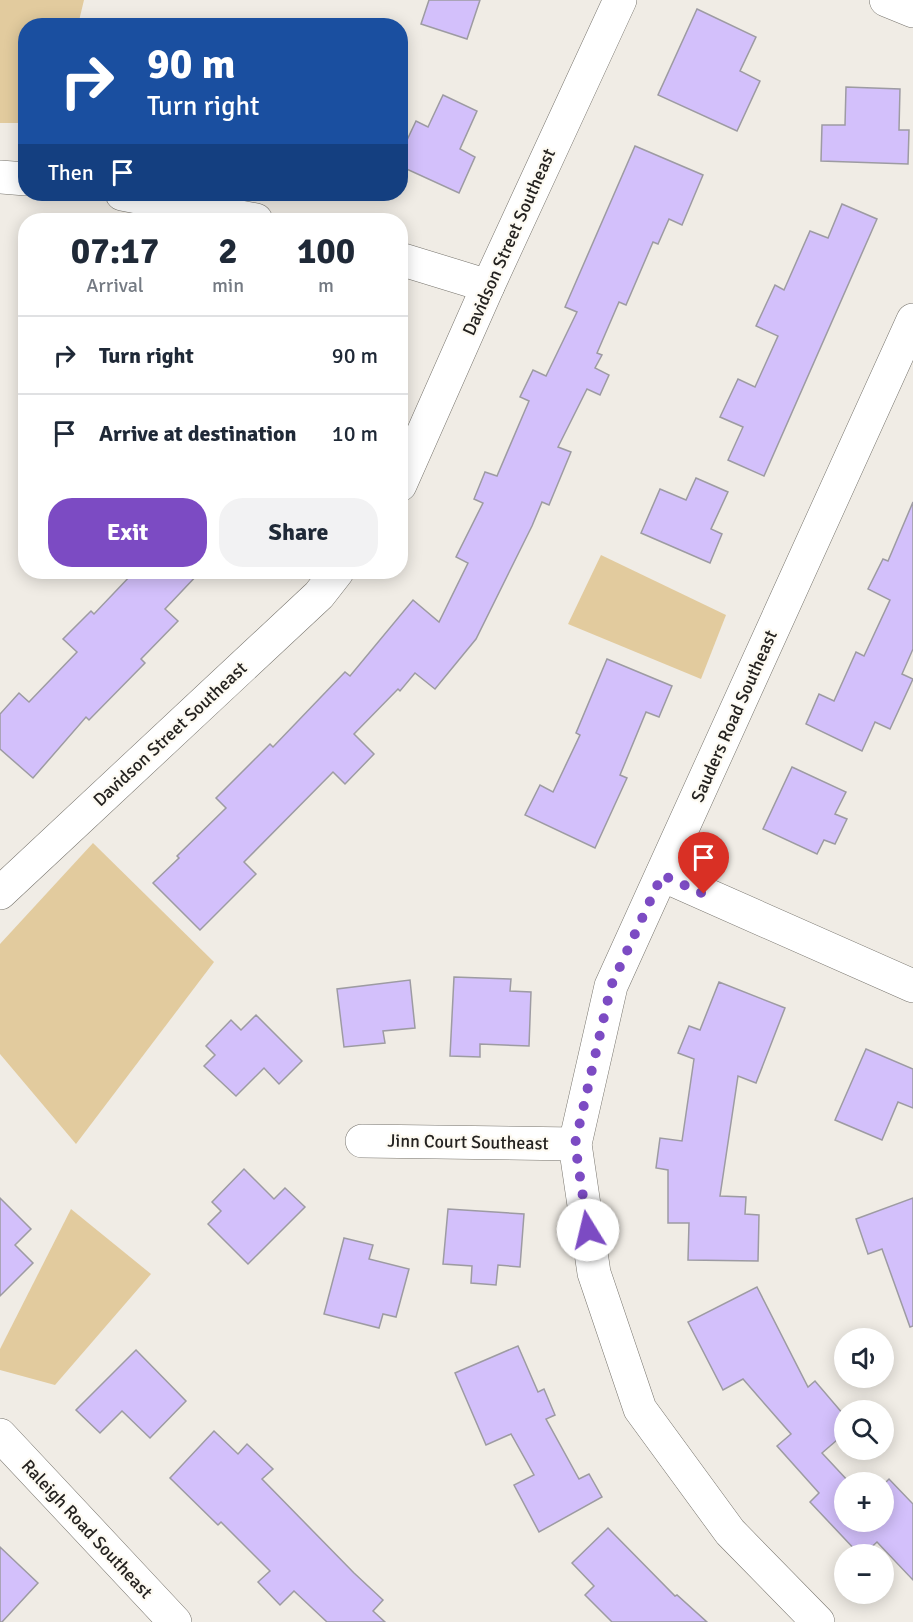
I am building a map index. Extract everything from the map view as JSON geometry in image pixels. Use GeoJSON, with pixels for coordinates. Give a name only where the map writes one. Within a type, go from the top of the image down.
{"type":"FeatureCollection","features":[{"type":"Feature","properties":{"kind":"street","name":"Davidson Street Southeast"},"geometry":{"type":"LineString","coordinates":[[408,467],[488,286],[620,0]]}},
{"type":"Feature","properties":{"kind":"street"},"geometry":{"type":"LineString","coordinates":[[886,0],[913,11]]}},
{"type":"Feature","properties":{"kind":"street"},"geometry":{"type":"LineString","coordinates":[[0,177],[18,178]]}},
{"type":"Feature","properties":{"kind":"street"},"geometry":{"type":"LineString","coordinates":[[158,201],[220,213]]}},
{"type":"Feature","properties":{"kind":"street"},"geometry":{"type":"LineString","coordinates":[[408,261],[488,286]]}},
{"type":"Feature","properties":{"kind":"street","name":"Sauders Road Southeast"},"geometry":{"type":"LineString","coordinates":[[818,1622],[730,1532],[640,1409],[594,1273],[575,1144],[611,986],[913,320]]}},
{"type":"Feature","properties":{"kind":"street","name":"Davidson Street Southeast"},"geometry":{"type":"LineString","coordinates":[[5,878],[319,595],[332,579]]}},
{"type":"Feature","properties":{"kind":"street"},"geometry":{"type":"LineString","coordinates":[[662,875],[913,986]]}},
{"type":"Feature","properties":{"kind":"street","name":"Jinn Court Southeast"},"geometry":{"type":"LineString","coordinates":[[362,1141],[575,1144]]}},
{"type":"Feature","properties":{"kind":"street","name":"Raleigh Road Southeast"},"geometry":{"type":"LineString","coordinates":[[1,1438],[175,1622]]}},
{"type":"Feature","properties":{"kind":"shaded area"},"geometry":{"type":"Polygon","coordinates":[[[0,0],[84,0],[80,18],[18,18],[18,123],[0,123],[0,0]]]}},
{"type":"Feature","properties":{"kind":"shaded area"},"geometry":{"type":"Polygon","coordinates":[[[601,555],[726,615],[701,679],[568,624],[601,555]]]}},
{"type":"Feature","properties":{"kind":"shaded area"},"geometry":{"type":"Polygon","coordinates":[[[93,843],[214,962],[76,1144],[0,1054],[0,944],[93,843]]]}},
{"type":"Feature","properties":{"kind":"shaded area"},"geometry":{"type":"Polygon","coordinates":[[[71,1209],[151,1274],[55,1385],[0,1370],[0,1349],[71,1209]]]}},
{"type":"Feature","properties":{"kind":"building"},"geometry":{"type":"Polygon","coordinates":[[[429,0],[480,0],[467,39],[421,24],[429,0]]]}},
{"type":"Feature","properties":{"kind":"building"},"geometry":{"type":"Polygon","coordinates":[[[697,9],[756,37],[740,71],[760,81],[737,131],[658,95],[697,9]]]}},
{"type":"Feature","properties":{"kind":"building"},"geometry":{"type":"Polygon","coordinates":[[[846,87],[900,89],[899,130],[909,130],[908,164],[821,161],[822,125],[845,125],[846,87]]]}},
{"type":"Feature","properties":{"kind":"building"},"geometry":{"type":"Polygon","coordinates":[[[443,95],[477,111],[460,149],[475,157],[459,193],[408,170],[408,138],[416,121],[428,127],[443,95]]]}},
{"type":"Feature","properties":{"kind":"building"},"geometry":{"type":"Polygon","coordinates":[[[635,146],[703,175],[682,225],[669,219],[658,244],[653,242],[626,305],[619,302],[597,353],[602,355],[595,368],[609,375],[600,395],[587,389],[558,447],[571,452],[549,505],[542,502],[476,639],[435,689],[415,673],[400,691],[398,689],[354,734],[374,754],[345,784],[333,772],[244,862],[256,874],[200,930],[153,883],[226,808],[216,798],[270,744],[273,747],[345,672],[350,676],[413,600],[439,622],[468,563],[456,557],[483,503],[474,499],[485,472],[497,476],[529,401],[520,397],[533,370],[546,376],[577,312],[565,307],[635,146]]]}},
{"type":"Feature","properties":{"kind":"building"},"geometry":{"type":"Polygon","coordinates":[[[842,204],[877,219],[764,476],[728,460],[743,427],[720,417],[738,379],[755,387],[778,336],[756,326],[775,285],[784,290],[810,231],[828,238],[842,204]]]}},
{"type":"Feature","properties":{"kind":"building"},"geometry":{"type":"Polygon","coordinates":[[[696,478],[728,492],[711,529],[722,534],[710,563],[641,533],[660,489],[686,500],[696,478]]]}},
{"type":"Feature","properties":{"kind":"building"},"geometry":{"type":"Polygon","coordinates":[[[913,502],[913,649],[902,674],[913,679],[890,729],[875,722],[862,751],[806,724],[819,694],[834,701],[856,652],[864,656],[890,600],[868,589],[883,559],[888,561],[913,502]]]}},
{"type":"Feature","properties":{"kind":"building"},"geometry":{"type":"Polygon","coordinates":[[[127,579],[193,579],[165,609],[178,621],[141,659],[145,663],[89,720],[86,717],[33,778],[0,749],[0,714],[19,693],[29,702],[77,652],[63,639],[91,611],[94,614],[127,579]]]}},
{"type":"Feature","properties":{"kind":"building"},"geometry":{"type":"Polygon","coordinates":[[[607,659],[672,686],[659,717],[646,712],[620,775],[627,778],[595,848],[525,815],[540,785],[553,792],[580,735],[576,733],[607,659]]]}},
{"type":"Feature","properties":{"kind":"building"},"geometry":{"type":"Polygon","coordinates":[[[792,767],[846,792],[835,814],[847,819],[835,844],[824,840],[817,854],[763,829],[792,767]]]}},
{"type":"Feature","properties":{"kind":"building"},"geometry":{"type":"Polygon","coordinates":[[[454,977],[511,979],[510,991],[531,992],[529,1046],[480,1044],[480,1057],[450,1056],[454,977]]]}},
{"type":"Feature","properties":{"kind":"building"},"geometry":{"type":"Polygon","coordinates":[[[410,980],[415,1028],[383,1031],[385,1043],[344,1047],[337,989],[410,980]]]}},
{"type":"Feature","properties":{"kind":"building"},"geometry":{"type":"Polygon","coordinates":[[[719,982],[785,1008],[756,1083],[738,1076],[720,1196],[746,1197],[745,1214],[759,1215],[758,1261],[688,1260],[689,1223],[668,1223],[668,1170],[656,1168],[660,1138],[682,1141],[694,1059],[678,1053],[689,1026],[700,1030],[719,982]]]}},
{"type":"Feature","properties":{"kind":"building"},"geometry":{"type":"Polygon","coordinates":[[[256,1015],[302,1061],[279,1084],[264,1068],[236,1096],[204,1066],[215,1055],[206,1046],[231,1020],[241,1030],[256,1015]]]}},
{"type":"Feature","properties":{"kind":"building"},"geometry":{"type":"Polygon","coordinates":[[[866,1049],[913,1069],[913,1108],[898,1102],[882,1140],[835,1120],[866,1049]]]}},
{"type":"Feature","properties":{"kind":"building"},"geometry":{"type":"Polygon","coordinates":[[[244,1169],[274,1199],[285,1188],[305,1207],[248,1264],[208,1224],[221,1211],[212,1202],[244,1169]]]}},
{"type":"Feature","properties":{"kind":"building"},"geometry":{"type":"Polygon","coordinates":[[[0,1198],[31,1229],[15,1245],[33,1263],[0,1296],[0,1198]]]}},
{"type":"Feature","properties":{"kind":"building"},"geometry":{"type":"Polygon","coordinates":[[[913,1198],[913,1326],[910,1327],[882,1249],[868,1254],[856,1219],[913,1198]]]}},
{"type":"Feature","properties":{"kind":"building"},"geometry":{"type":"Polygon","coordinates":[[[448,1209],[524,1214],[520,1267],[498,1265],[496,1285],[471,1283],[472,1266],[443,1264],[448,1209]]]}},
{"type":"Feature","properties":{"kind":"building"},"geometry":{"type":"Polygon","coordinates":[[[344,1238],[373,1245],[369,1259],[409,1269],[396,1317],[383,1314],[379,1328],[324,1314],[344,1238]]]}},
{"type":"Feature","properties":{"kind":"building"},"geometry":{"type":"Polygon","coordinates":[[[757,1287],[808,1387],[815,1381],[834,1403],[834,1443],[822,1453],[840,1472],[834,1472],[834,1527],[810,1502],[819,1493],[777,1446],[791,1434],[743,1379],[723,1390],[688,1322],[757,1287]]]}},
{"type":"Feature","properties":{"kind":"building"},"geometry":{"type":"Polygon","coordinates":[[[518,1346],[538,1392],[544,1389],[555,1415],[546,1419],[579,1479],[589,1474],[602,1497],[539,1532],[514,1485],[534,1475],[511,1434],[486,1445],[455,1373],[518,1346]]]}},
{"type":"Feature","properties":{"kind":"building"},"geometry":{"type":"Polygon","coordinates":[[[136,1350],[186,1401],[150,1438],[122,1411],[100,1433],[76,1410],[136,1350]]]}},
{"type":"Feature","properties":{"kind":"building"},"geometry":{"type":"Polygon","coordinates":[[[214,1431],[238,1454],[247,1444],[273,1469],[262,1479],[383,1600],[373,1611],[385,1622],[327,1622],[294,1591],[280,1605],[258,1582],[270,1571],[221,1522],[218,1525],[170,1478],[214,1431]]]}},
{"type":"Feature","properties":{"kind":"building"},"geometry":{"type":"Polygon","coordinates":[[[894,1484],[913,1504],[913,1580],[894,1560],[894,1544],[877,1542],[875,1544],[850,1544],[838,1532],[894,1532],[894,1484]]]}},
{"type":"Feature","properties":{"kind":"building"},"geometry":{"type":"Polygon","coordinates":[[[608,1528],[675,1596],[677,1595],[707,1622],[612,1622],[585,1595],[594,1586],[572,1563],[608,1528]]]}},
{"type":"Feature","properties":{"kind":"building"},"geometry":{"type":"Polygon","coordinates":[[[0,1547],[38,1583],[2,1622],[0,1622],[0,1547]]]}},
{"type":"Feature","properties":{"kind":"route"},"geometry":{"type":"LineString","coordinates":[[588,1230],[575,1144],[611,986],[662,875],[704,894]]}}]}
